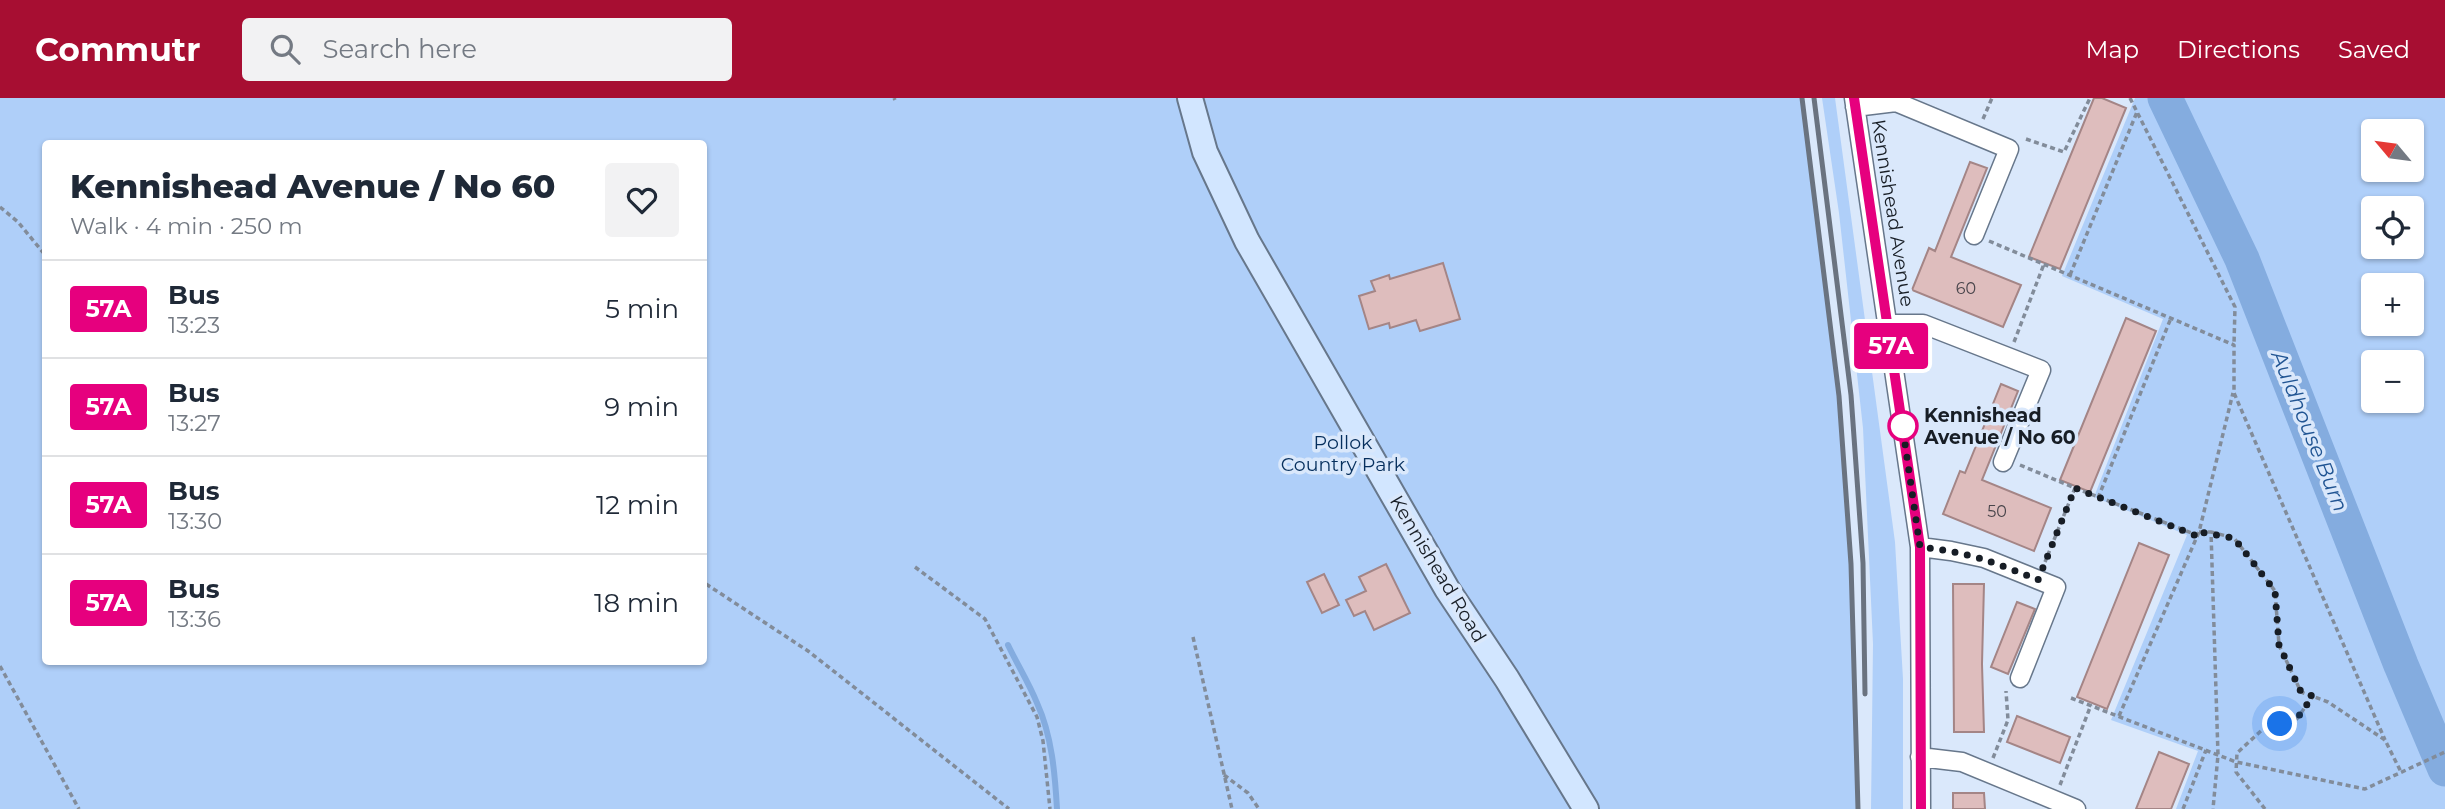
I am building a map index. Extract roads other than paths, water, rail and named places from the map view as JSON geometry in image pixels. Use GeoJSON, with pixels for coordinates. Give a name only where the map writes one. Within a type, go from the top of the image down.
{"type":"FeatureCollection","features":[{"type":"Feature","properties":{"kind":"street","name":"Kennishead Road"},"geometry":{"type":"LineString","coordinates":[[1190,98],[1205,152],[1247,241],[1447,589],[1521,702],[1586,809]]}},
{"type":"Feature","properties":{"kind":"street","name":"Kennishead Avenue"},"geometry":{"type":"LineString","coordinates":[[1921,809],[1920,547],[1855,103],[1896,102],[2009,149],[1974,235]]}},
{"type":"Feature","properties":{"kind":"street","name":"Kennishead Avenue"},"geometry":{"type":"LineString","coordinates":[[1888,324],[1923,324],[2041,370],[2004,460]]}},
{"type":"Feature","properties":{"kind":"street"},"geometry":{"type":"LineString","coordinates":[[1920,547],[1984,558],[2056,587],[2021,678]]}},
{"type":"Feature","properties":{"kind":"street"},"geometry":{"type":"LineString","coordinates":[[1920,757],[1962,762],[2076,809]]}},
{"type":"Feature","properties":{"kind":"waterway","name":"Auldhouse Burn"},"geometry":{"type":"LineString","coordinates":[[2165,98],[2242,259],[2401,665],[2445,769]]}},
{"type":"Feature","properties":{"kind":"waterway"},"geometry":{"type":"LineString","coordinates":[[1008,645],[1034,696],[1046,729],[1054,769],[1057,809]]}},
{"type":"Feature","properties":{"kind":"railway"},"geometry":{"type":"LineString","coordinates":[[1802,98],[1839,396],[1851,564],[1858,809]]}},
{"type":"Feature","properties":{"kind":"railway"},"geometry":{"type":"LineString","coordinates":[[1814,98],[1851,395],[1863,563],[1865,694]]}},
{"type":"Feature","properties":{"kind":"place","name":"Kennishead Avenue / No 60"},"geometry":{"type":"Point","coordinates":[1903,426]}},
{"type":"Feature","properties":{"kind":"park label","name":"Pollok Country Park"},"geometry":{"type":"Point","coordinates":[1343,453]}}]}
